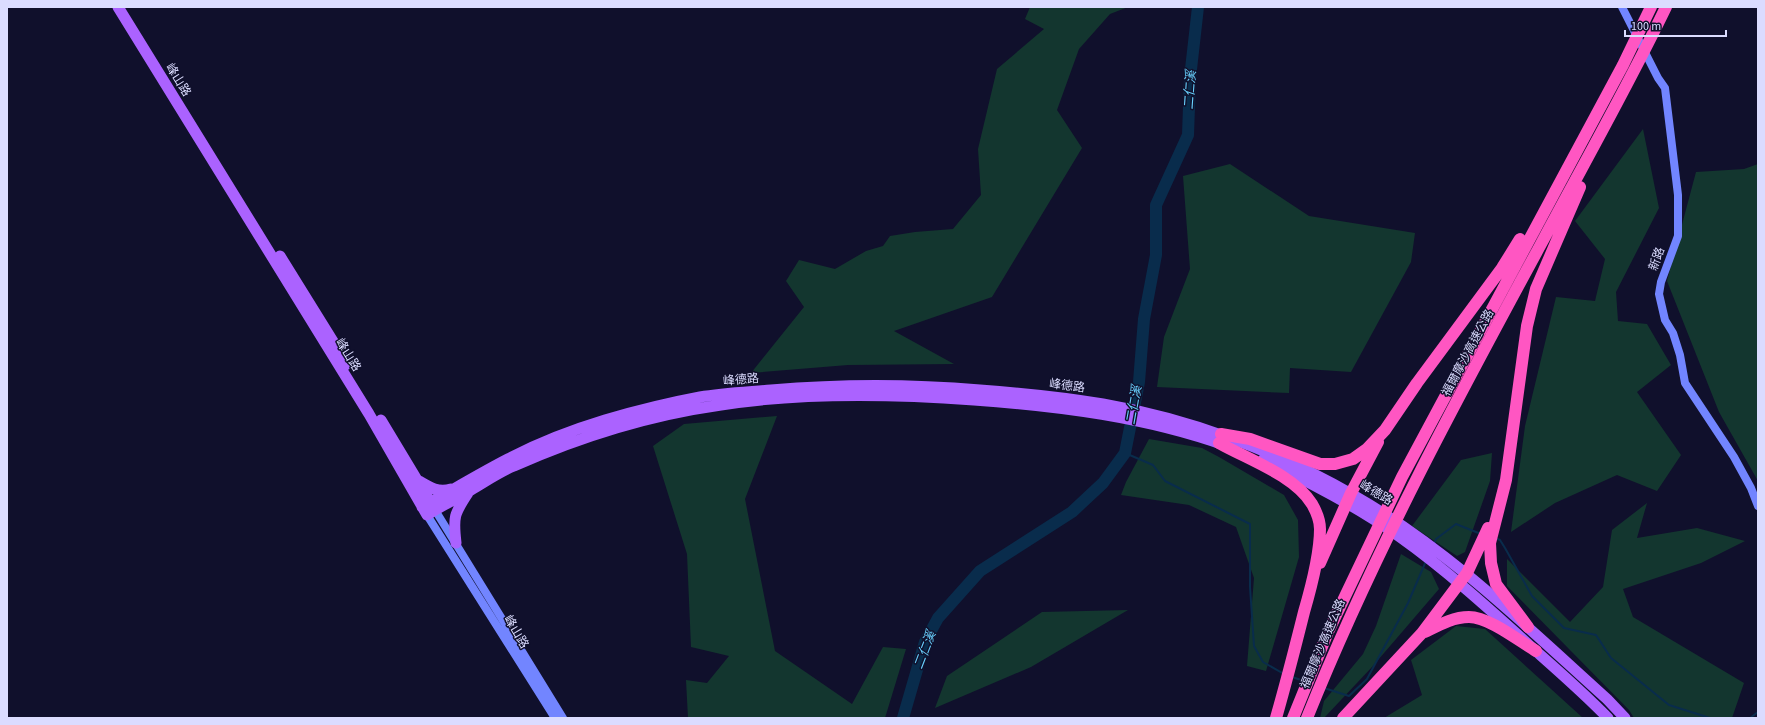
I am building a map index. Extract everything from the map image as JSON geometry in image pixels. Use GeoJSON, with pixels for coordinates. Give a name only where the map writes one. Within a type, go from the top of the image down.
{"type":"FeatureCollection","features":[{"type":"Feature","properties":{"kind":"highway","name":"福爾摩沙高速公路"},"geometry":{"type":"LineString","coordinates":[[1293,718],[1328,632],[1402,477],[1547,203],[1623,65],[1651,7]]}},
{"type":"Feature","properties":{"kind":"highway","name":"福爾摩沙高速公路"},"geometry":{"type":"LineString","coordinates":[[1307,718],[1340,639],[1370,573],[1413,486],[1588,159],[1666,7]]}},
{"type":"Feature","properties":{"kind":"highway"},"geometry":{"type":"LineString","coordinates":[[1528,627],[1496,584],[1490,543],[1506,480],[1527,326],[1536,289],[1580,187],[1588,159]]}},
{"type":"Feature","properties":{"kind":"highway"},"geometry":{"type":"LineString","coordinates":[[1313,578],[1349,498],[1385,430],[1421,377],[1502,268],[1523,234],[1547,203]]}},
{"type":"Feature","properties":{"kind":"highway"},"geometry":{"type":"LineString","coordinates":[[1216,437],[1250,439],[1306,459],[1328,465],[1352,459],[1367,449],[1385,430]]}},
{"type":"Feature","properties":{"kind":"highway"},"geometry":{"type":"LineString","coordinates":[[1216,437],[1292,484],[1311,503],[1317,516],[1320,528],[1313,578],[1276,718]]}},
{"type":"Feature","properties":{"kind":"highway"},"geometry":{"type":"LineString","coordinates":[[1343,718],[1422,633],[1467,573],[1484,540],[1506,480]]}},
{"type":"Feature","properties":{"kind":"highway"},"geometry":{"type":"LineString","coordinates":[[1422,633],[1444,622],[1470,617],[1493,624],[1536,651]]}},
{"type":"Feature","properties":{"kind":"main road","name":"峰山路"},"geometry":{"type":"LineString","coordinates":[[118,7],[369,414],[429,508]]}},
{"type":"Feature","properties":{"kind":"main road","name":"峰山路"},"geometry":{"type":"LineString","coordinates":[[126,7],[417,479],[429,508]]}},
{"type":"Feature","properties":{"kind":"main road","name":"峰德路"},"geometry":{"type":"LineString","coordinates":[[429,508],[512,466],[629,424],[705,408],[750,401],[926,391],[1020,394],[1102,404],[1155,415],[1291,464],[1349,498],[1402,532],[1444,563],[1467,573],[1607,698],[1625,718]]}},
{"type":"Feature","properties":{"kind":"main road"},"geometry":{"type":"LineString","coordinates":[[417,479],[430,489],[448,490],[467,488]]}},
{"type":"Feature","properties":{"kind":"main road"},"geometry":{"type":"LineString","coordinates":[[456,543],[454,524],[455,514],[467,488]]}},
{"type":"Feature","properties":{"kind":"main road","name":"峰德路"},"geometry":{"type":"LineString","coordinates":[[1444,563],[1459,583],[1536,651],[1608,718]]}},
{"type":"Feature","properties":{"kind":"street","name":"新路"},"geometry":{"type":"LineString","coordinates":[[1622,7],[1658,78],[1665,88],[1678,196],[1678,236],[1661,282],[1659,294],[1665,320],[1673,333],[1680,355],[1685,383],[1734,457],[1751,488],[1758,506]]}},
{"type":"Feature","properties":{"kind":"street","name":"峰山路"},"geometry":{"type":"LineString","coordinates":[[429,508],[456,543],[563,718]]}},
{"type":"Feature","properties":{"kind":"street","name":"峰山路"},"geometry":{"type":"LineString","coordinates":[[429,508],[555,718]]}},
{"type":"Feature","properties":{"kind":"green space"},"geometry":{"type":"Polygon","coordinates":[[[1030,7],[1128,7],[1110,14],[1079,49],[1057,110],[1082,148],[992,297],[894,331],[954,364],[848,365],[751,373],[804,307],[786,281],[799,260],[835,269],[866,251],[883,246],[890,236],[915,232],[953,229],[981,195],[978,149],[997,69],[1044,29],[1025,19],[1030,7]]]}},
{"type":"Feature","properties":{"kind":"green space"},"geometry":{"type":"Polygon","coordinates":[[[1643,129],[1659,208],[1616,292],[1618,321],[1647,324],[1671,365],[1637,392],[1681,455],[1657,491],[1617,475],[1555,503],[1511,532],[1525,426],[1556,297],[1595,301],[1605,259],[1575,221],[1643,129]]]}},
{"type":"Feature","properties":{"kind":"green space"},"geometry":{"type":"Polygon","coordinates":[[[1230,164],[1309,216],[1415,233],[1411,262],[1351,372],[1290,368],[1289,393],[1157,387],[1164,337],[1190,269],[1183,176],[1230,164]]]}},
{"type":"Feature","properties":{"kind":"green space"},"geometry":{"type":"Polygon","coordinates":[[[1758,164],[1758,481],[1719,412],[1667,281],[1696,172],[1744,169],[1758,164]]]}},
{"type":"Feature","properties":{"kind":"green space"},"geometry":{"type":"Polygon","coordinates":[[[777,416],[745,499],[775,651],[852,704],[883,647],[906,649],[885,718],[688,718],[686,680],[707,683],[729,656],[691,647],[687,554],[653,446],[684,424],[777,416]]]}},
{"type":"Feature","properties":{"kind":"green space"},"geometry":{"type":"Polygon","coordinates":[[[1149,439],[1202,448],[1219,457],[1284,495],[1298,520],[1299,557],[1266,671],[1247,666],[1254,578],[1236,527],[1189,505],[1121,495],[1126,482],[1149,439]]]}},
{"type":"Feature","properties":{"kind":"green space"},"geometry":{"type":"Polygon","coordinates":[[[1492,453],[1490,481],[1465,552],[1457,556],[1412,526],[1461,460],[1492,453]]]}},
{"type":"Feature","properties":{"kind":"green space"},"geometry":{"type":"Polygon","coordinates":[[[1647,503],[1637,538],[1697,528],[1745,541],[1701,563],[1623,589],[1633,617],[1744,683],[1732,718],[1634,718],[1629,710],[1507,586],[1507,559],[1570,622],[1603,587],[1612,530],[1647,503]]]}},
{"type":"Feature","properties":{"kind":"green space"},"geometry":{"type":"Polygon","coordinates":[[[1401,554],[1431,572],[1439,589],[1372,667],[1324,718],[1320,718],[1324,701],[1363,654],[1376,626],[1401,554]]]}},
{"type":"Feature","properties":{"kind":"green space"},"geometry":{"type":"Polygon","coordinates":[[[1128,610],[1031,667],[935,708],[947,676],[1042,612],[1128,610]]]}},
{"type":"Feature","properties":{"kind":"green space"},"geometry":{"type":"Polygon","coordinates":[[[1456,626],[1485,629],[1583,718],[1384,718],[1422,695],[1411,660],[1456,626]]]}},
{"type":"Feature","properties":{"kind":"waterway","name":"二仁溪"},"geometry":{"type":"LineString","coordinates":[[903,718],[925,642],[938,618],[980,571],[1072,512],[1103,483],[1125,453],[1139,382],[1144,319],[1156,255],[1156,205],[1188,135],[1190,78],[1198,7]]}},
{"type":"Feature","properties":{"kind":"waterway"},"geometry":{"type":"LineString","coordinates":[[1125,453],[1153,465],[1165,481],[1250,524],[1250,587],[1254,646],[1263,662],[1284,674]]}},
{"type":"Feature","properties":{"kind":"waterway"},"geometry":{"type":"LineString","coordinates":[[1434,544],[1436,539],[1456,524],[1481,534]]}},
{"type":"Feature","properties":{"kind":"waterway"},"geometry":{"type":"LineString","coordinates":[[1495,538],[1500,540],[1532,596],[1564,628],[1596,635],[1611,658],[1669,705],[1710,718]]}},
{"type":"Feature","properties":{"kind":"waterway"},"geometry":{"type":"LineString","coordinates":[[1324,688],[1349,696],[1367,679],[1408,603],[1426,561]]}},
{"type":"Feature","properties":{"kind":"waterway"},"geometry":{"type":"LineString","coordinates":[[1292,677],[1304,681]]}},
{"type":"Feature","properties":{"kind":"waterway"},"geometry":{"type":"LineString","coordinates":[[1750,718],[1758,712]]}}]}
